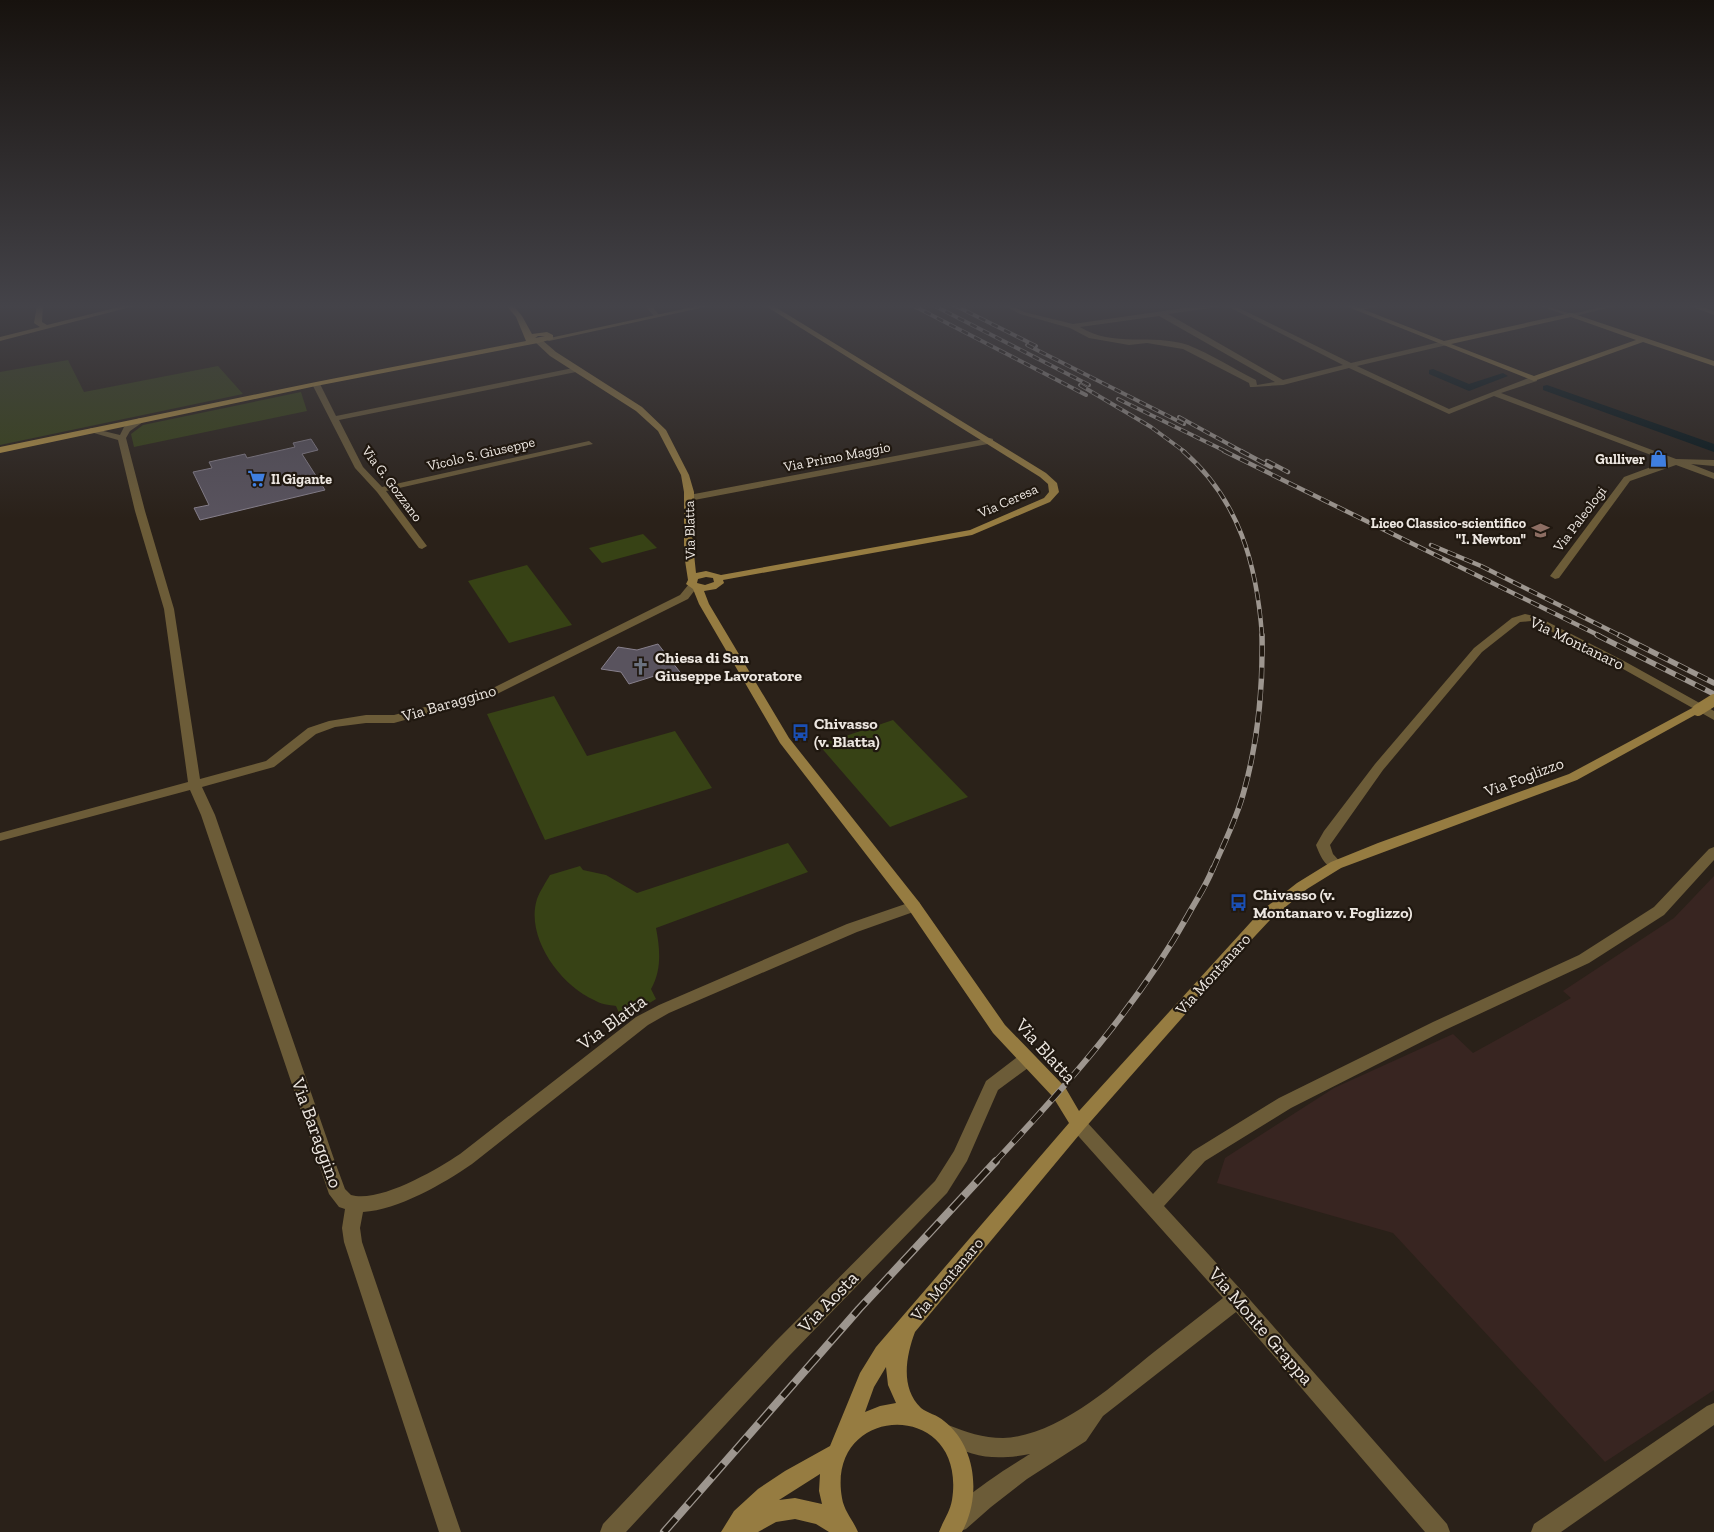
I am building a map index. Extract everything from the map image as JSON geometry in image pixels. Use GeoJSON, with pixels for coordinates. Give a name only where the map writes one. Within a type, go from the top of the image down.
{"type":"FeatureCollection","features":[{"type":"Feature","properties":{"kind":"main road"},"geometry":{"type":"LineString","coordinates":[[117,433],[142,420],[354,376]]}},
{"type":"Feature","properties":{"kind":"main road"},"geometry":{"type":"LineString","coordinates":[[0,450],[91,431]]}},
{"type":"Feature","properties":{"kind":"street"},"geometry":{"type":"LineString","coordinates":[[333,418],[545,376]]}},
{"type":"Feature","properties":{"kind":"street","name":"Via Blatta"},"geometry":{"type":"LineString","coordinates":[[588,376],[639,409],[662,430],[684,475],[689,498],[689,554],[694,584],[784,740],[914,906],[999,1029],[1026,1060],[1059,1092],[1078,1124]]}},
{"type":"Feature","properties":{"kind":"street","name":"Via Ceresa"},"geometry":{"type":"LineString","coordinates":[[718,582],[972,532],[1047,500],[1054,492],[1052,483],[1043,475],[884,376]]}},
{"type":"Feature","properties":{"kind":"street"},"geometry":{"type":"LineString","coordinates":[[1242,376],[1260,387],[1309,376]]}},
{"type":"Feature","properties":{"kind":"street"},"geometry":{"type":"LineString","coordinates":[[1266,376],[1279,384]]}},
{"type":"Feature","properties":{"kind":"street"},"geometry":{"type":"LineString","coordinates":[[1373,376],[1449,412],[1494,393],[1541,376]]}},
{"type":"Feature","properties":{"kind":"street"},"geometry":{"type":"LineString","coordinates":[[1528,376],[1534,379]]}},
{"type":"Feature","properties":{"kind":"street","name":"Via G. Gozzano"},"geometry":{"type":"LineString","coordinates":[[316,384],[360,468],[380,490],[422,546]]}},
{"type":"Feature","properties":{"kind":"street"},"geometry":{"type":"LineString","coordinates":[[1494,393],[1714,476]]}},
{"type":"Feature","properties":{"kind":"street"},"geometry":{"type":"LineString","coordinates":[[91,431],[117,433],[142,420]]}},
{"type":"Feature","properties":{"kind":"street","name":"Via Baraggino"},"geometry":{"type":"LineString","coordinates":[[117,433],[170,609],[195,786],[208,815],[338,1194],[345,1201],[355,1204],[351,1228],[353,1242],[450,1532]]}},
{"type":"Feature","properties":{"kind":"street","name":"Via Primo Maggio"},"geometry":{"type":"LineString","coordinates":[[689,498],[990,441]]}},
{"type":"Feature","properties":{"kind":"street","name":"Vicolo S. Giuseppe"},"geometry":{"type":"LineString","coordinates":[[380,490],[589,444]]}},
{"type":"Feature","properties":{"kind":"street","name":"Via Paleologi"},"geometry":{"type":"LineString","coordinates":[[1555,576],[1627,479],[1678,461],[1714,463]]}},
{"type":"Feature","properties":{"kind":"street"},"geometry":{"type":"LineString","coordinates":[[694,584],[706,574],[718,582],[711,593],[709,610]]}},
{"type":"Feature","properties":{"kind":"street","name":"Via Baraggino"},"geometry":{"type":"LineString","coordinates":[[0,837],[195,786],[270,764],[312,731],[332,724],[366,719],[394,719],[491,693],[684,598],[694,584]]}},
{"type":"Feature","properties":{"kind":"street","name":"Via Montanaro"},"geometry":{"type":"LineString","coordinates":[[847,1531],[841,1524],[831,1501],[829,1477],[839,1447],[871,1370],[889,1344],[905,1329],[1078,1124],[1265,916],[1302,886],[1336,865],[1327,856],[1323,845],[1329,834],[1379,767],[1478,650],[1516,620],[1525,618],[1534,620],[1620,663],[1714,716]]}},
{"type":"Feature","properties":{"kind":"street","name":"Via Foglizzo"},"geometry":{"type":"LineString","coordinates":[[1336,865],[1573,777],[1714,700]]}},
{"type":"Feature","properties":{"kind":"street"},"geometry":{"type":"LineString","coordinates":[[1154,1205],[1199,1156],[1285,1102],[1439,1026],[1584,959],[1659,911],[1714,852]]}},
{"type":"Feature","properties":{"kind":"street","name":"Via Blatta"},"geometry":{"type":"LineString","coordinates":[[355,1204],[374,1203],[394,1197],[444,1174],[642,1021],[664,1009],[852,928],[914,906]]}},
{"type":"Feature","properties":{"kind":"street","name":"Via Aosta"},"geometry":{"type":"LineString","coordinates":[[611,1532],[782,1348],[940,1187],[961,1156],[992,1086],[1026,1060]]}},
{"type":"Feature","properties":{"kind":"street","name":"Via Monte Grappa"},"geometry":{"type":"LineString","coordinates":[[1078,1124],[1154,1205],[1439,1532]]}},
{"type":"Feature","properties":{"kind":"street"},"geometry":{"type":"LineString","coordinates":[[732,1532],[750,1509],[778,1487],[839,1447],[860,1424],[879,1415],[901,1413],[915,1417],[941,1432],[976,1448],[1004,1448],[1034,1442],[1062,1431],[1097,1411],[1237,1299]]}},
{"type":"Feature","properties":{"kind":"street","name":"Via Montanaro"},"geometry":{"type":"LineString","coordinates":[[905,1329],[896,1362],[895,1376],[898,1390],[915,1417]]}},
{"type":"Feature","properties":{"kind":"street"},"geometry":{"type":"LineString","coordinates":[[954,1526],[1005,1483],[1079,1434],[1097,1411]]}},
{"type":"Feature","properties":{"kind":"street"},"geometry":{"type":"LineString","coordinates":[[1542,1532],[1714,1414]]}},
{"type":"Feature","properties":{"kind":"street"},"geometry":{"type":"LineString","coordinates":[[941,1432],[955,1450],[964,1473],[964,1497],[954,1526]]}},
{"type":"Feature","properties":{"kind":"street"},"geometry":{"type":"LineString","coordinates":[[740,1532],[764,1514],[777,1510],[796,1509],[817,1513],[847,1531]]}},
{"type":"Feature","properties":{"kind":"shaded area"},"geometry":{"type":"Polygon","coordinates":[[[1714,876],[1714,1390],[1605,1462],[1393,1233],[1217,1183],[1225,1158],[1334,1088],[1453,1034],[1473,1053],[1571,998],[1563,991],[1674,918],[1714,876]]]}},
{"type":"Feature","properties":{"kind":"green space"},"geometry":{"type":"Polygon","coordinates":[[[0,376],[76,376],[84,392],[164,376],[227,376],[243,394],[0,445],[0,376]]]}},
{"type":"Feature","properties":{"kind":"green space"},"geometry":{"type":"Polygon","coordinates":[[[301,392],[307,411],[134,447],[131,434],[143,425],[301,392]]]}},
{"type":"Feature","properties":{"kind":"green space"},"geometry":{"type":"Polygon","coordinates":[[[643,534],[657,548],[602,563],[589,548],[643,534]]]}},
{"type":"Feature","properties":{"kind":"green space"},"geometry":{"type":"Polygon","coordinates":[[[527,565],[572,625],[509,643],[468,581],[527,565]]]}},
{"type":"Feature","properties":{"kind":"green space"},"geometry":{"type":"Polygon","coordinates":[[[554,696],[587,756],[675,731],[712,788],[545,840],[487,714],[554,696]]]}},
{"type":"Feature","properties":{"kind":"green space"},"geometry":{"type":"Polygon","coordinates":[[[893,720],[968,797],[890,827],[819,745],[893,720]]]}},
{"type":"Feature","properties":{"kind":"green space"},"geometry":{"type":"Polygon","coordinates":[[[788,843],[808,872],[656,928],[659,959],[655,982],[651,989],[656,999],[622,1020],[616,1006],[596,1001],[581,993],[569,983],[548,958],[541,944],[536,929],[535,914],[537,899],[550,875],[580,866],[583,870],[606,875],[637,893],[788,843]]]}},
{"type":"Feature","properties":{"kind":"building","name":"Il Gigante"},"geometry":{"type":"Polygon","coordinates":[[[311,439],[318,450],[302,454],[325,490],[200,520],[194,508],[209,505],[193,472],[212,468],[209,462],[245,454],[247,458],[295,447],[293,443],[311,439]]]}},
{"type":"Feature","properties":{"kind":"building","name":"Chiesa di San Giuseppe Lavoratore"},"geometry":{"type":"Polygon","coordinates":[[[658,644],[683,676],[664,673],[629,684],[621,672],[601,669],[618,647],[637,650],[658,644]]]}},
{"type":"Feature","properties":{"kind":"waterway"},"geometry":{"type":"LineString","coordinates":[[1443,376],[1469,388],[1502,376]]}},
{"type":"Feature","properties":{"kind":"waterway"},"geometry":{"type":"LineString","coordinates":[[1547,388],[1714,448]]}},
{"type":"Feature","properties":{"kind":"railway"},"geometry":{"type":"LineString","coordinates":[[1050,376],[1086,395]]}},
{"type":"Feature","properties":{"kind":"railway"},"geometry":{"type":"LineString","coordinates":[[1072,376],[1089,385]]}},
{"type":"Feature","properties":{"kind":"railway"},"geometry":{"type":"LineString","coordinates":[[1090,376],[1184,424]]}},
{"type":"Feature","properties":{"kind":"railway"},"geometry":{"type":"LineString","coordinates":[[1080,385],[1151,427],[1185,452]]}},
{"type":"Feature","properties":{"kind":"railway"},"geometry":{"type":"LineString","coordinates":[[1118,399],[1227,452]]}},
{"type":"Feature","properties":{"kind":"railway"},"geometry":{"type":"LineString","coordinates":[[1179,417],[1243,452]]}},
{"type":"Feature","properties":{"kind":"railway"},"geometry":{"type":"LineString","coordinates":[[1183,451],[1218,490],[1242,535],[1250,559],[1255,584],[1262,636]]}},
{"type":"Feature","properties":{"kind":"railway"},"geometry":{"type":"LineString","coordinates":[[1224,451],[1600,636]]}},
{"type":"Feature","properties":{"kind":"railway"},"geometry":{"type":"LineString","coordinates":[[1241,451],[1271,467]]}},
{"type":"Feature","properties":{"kind":"railway"},"geometry":{"type":"LineString","coordinates":[[1267,461],[1288,472]]}},
{"type":"Feature","properties":{"kind":"railway"},"geometry":{"type":"LineString","coordinates":[[1431,545],[1481,566],[1619,635]]}},
{"type":"Feature","properties":{"kind":"railway"},"geometry":{"type":"LineString","coordinates":[[1597,635],[1714,694]]}},
{"type":"Feature","properties":{"kind":"railway"},"geometry":{"type":"LineString","coordinates":[[1619,635],[1714,683]]}},
{"type":"Feature","properties":{"kind":"railway"},"geometry":{"type":"LineString","coordinates":[[1213,869],[1238,811],[1253,753],[1259,714],[1262,636]]}},
{"type":"Feature","properties":{"kind":"railway"},"geometry":{"type":"LineString","coordinates":[[994,1163],[1074,1075],[1123,1014],[1168,949],[1202,892],[1213,868]]}},
{"type":"Feature","properties":{"kind":"railway"},"geometry":{"type":"LineString","coordinates":[[664,1532],[859,1309],[996,1161]]}},
{"type":"Feature","properties":{"kind":"place","name":"Gulliver"},"geometry":{"type":"Point","coordinates":[1659,459]}},
{"type":"Feature","properties":{"kind":"place","name":"Il Gigante"},"geometry":{"type":"Point","coordinates":[257,479]}},
{"type":"Feature","properties":{"kind":"place","name":"Liceo Classico-scientifico \"I. Newton\""},"geometry":{"type":"Point","coordinates":[1540,531]}},
{"type":"Feature","properties":{"kind":"place","name":"Chiesa di San Giuseppe Lavoratore"},"geometry":{"type":"Point","coordinates":[641,666]}},
{"type":"Feature","properties":{"kind":"place","name":"Chivasso (v. Blatta)"},"geometry":{"type":"Point","coordinates":[800,732]}},
{"type":"Feature","properties":{"kind":"place","name":"Chivasso (v. Montanaro v. Foglizzo)"},"geometry":{"type":"Point","coordinates":[1239,903]}}]}
